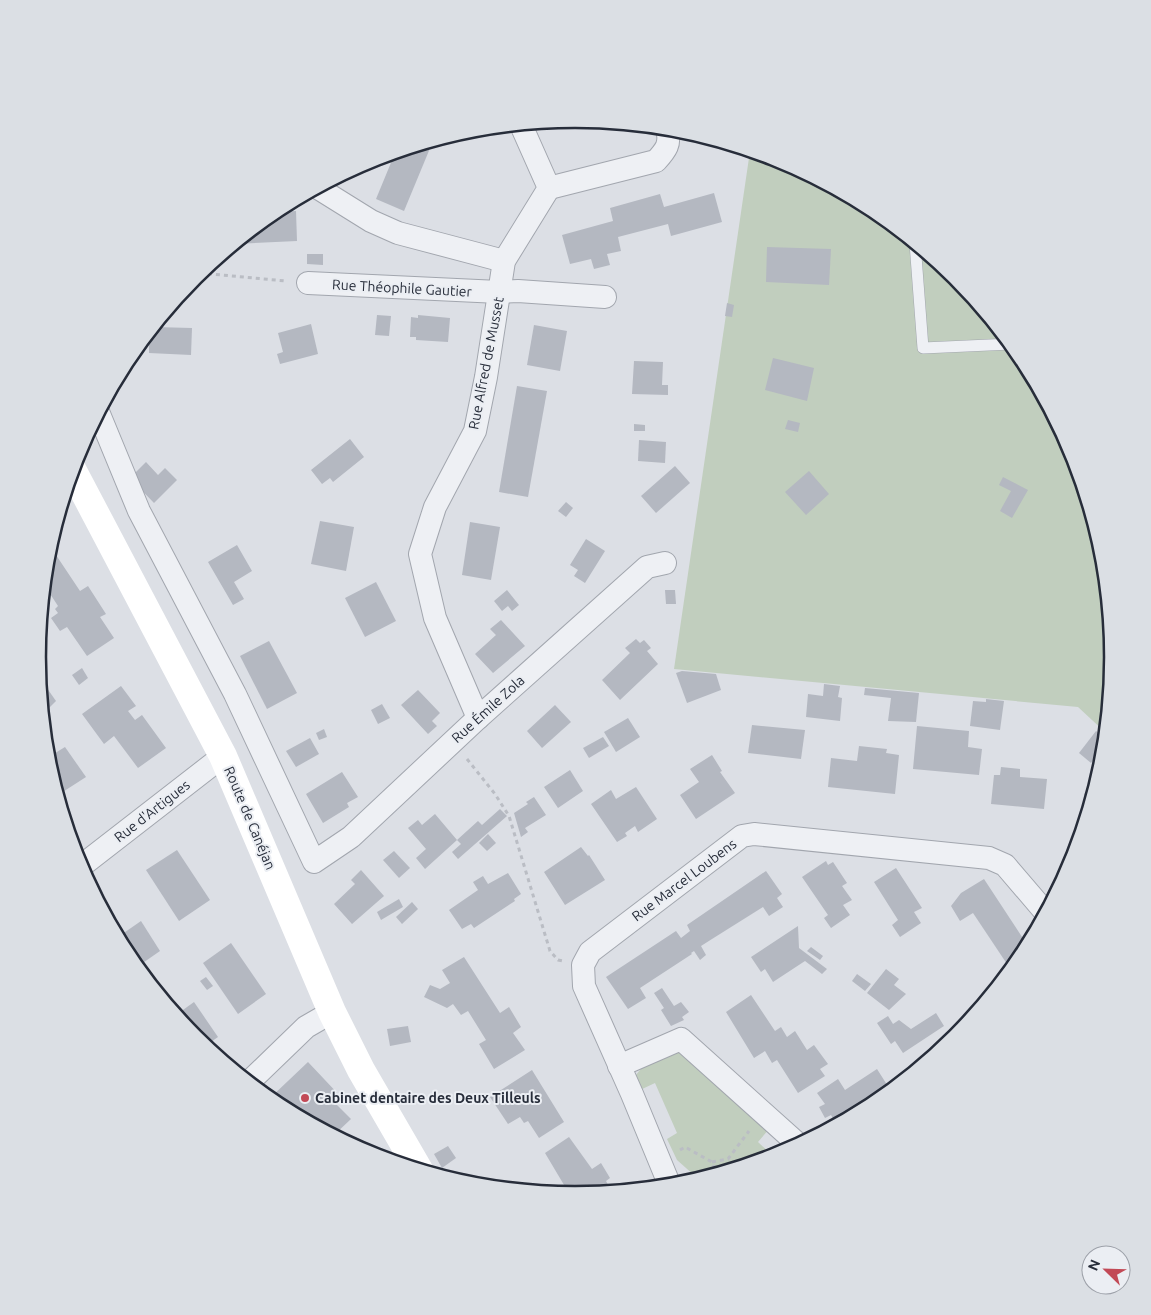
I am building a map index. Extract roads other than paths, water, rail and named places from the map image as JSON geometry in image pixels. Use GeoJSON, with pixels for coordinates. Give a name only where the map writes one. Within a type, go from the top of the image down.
{"type":"FeatureCollection","features":[{"type":"Feature","properties":{"kind":"street"},"geometry":{"type":"LineString","coordinates":[[524,131],[549,188],[656,161],[666,150],[669,137]]}},
{"type":"Feature","properties":{"kind":"street","name":"Rue Alfred de Musset"},"geometry":{"type":"LineString","coordinates":[[478,718],[435,618],[420,554],[435,507],[474,431],[486,376],[504,261],[549,188]]}},
{"type":"Feature","properties":{"kind":"street"},"geometry":{"type":"LineString","coordinates":[[324,192],[371,221],[398,233],[504,261]]}},
{"type":"Feature","properties":{"kind":"street","name":"Rue Théophile Gautier"},"geometry":{"type":"LineString","coordinates":[[308,283],[499,292],[518,291],[605,297]]}},
{"type":"Feature","properties":{"kind":"street","name":"Rue Émile Zola"},"geometry":{"type":"LineString","coordinates":[[101,422],[139,511],[235,694],[314,862],[351,837],[478,718],[648,567],[665,563]]}},
{"type":"Feature","properties":{"kind":"street","name":"Route de Canéjan"},"geometry":{"type":"LineString","coordinates":[[77,479],[223,756],[332,1012],[361,1070],[414,1162]]}},
{"type":"Feature","properties":{"kind":"street","name":"Rue d'Artigues"},"geometry":{"type":"LineString","coordinates":[[88,861],[223,756]]}},
{"type":"Feature","properties":{"kind":"street","name":"Rue Marcel Loubens"},"geometry":{"type":"LineString","coordinates":[[667,1179],[584,986],[583,965],[590,952],[742,836],[754,834],[989,858],[1005,865],[1042,908]]}},
{"type":"Feature","properties":{"kind":"street"},"geometry":{"type":"LineString","coordinates":[[254,1077],[306,1027],[332,1012]]}},
{"type":"Feature","properties":{"kind":"street"},"geometry":{"type":"LineString","coordinates":[[619,1066],[682,1039],[793,1139]]}},
{"type":"Feature","properties":{"kind":"lane"},"geometry":{"type":"LineString","coordinates":[[916,253],[923,348],[1002,344]]}},
{"type":"Feature","properties":{"kind":"place","name":"Cabinet dentaire des Deux Tilleuls"},"geometry":{"type":"Point","coordinates":[305,1098]}}]}
